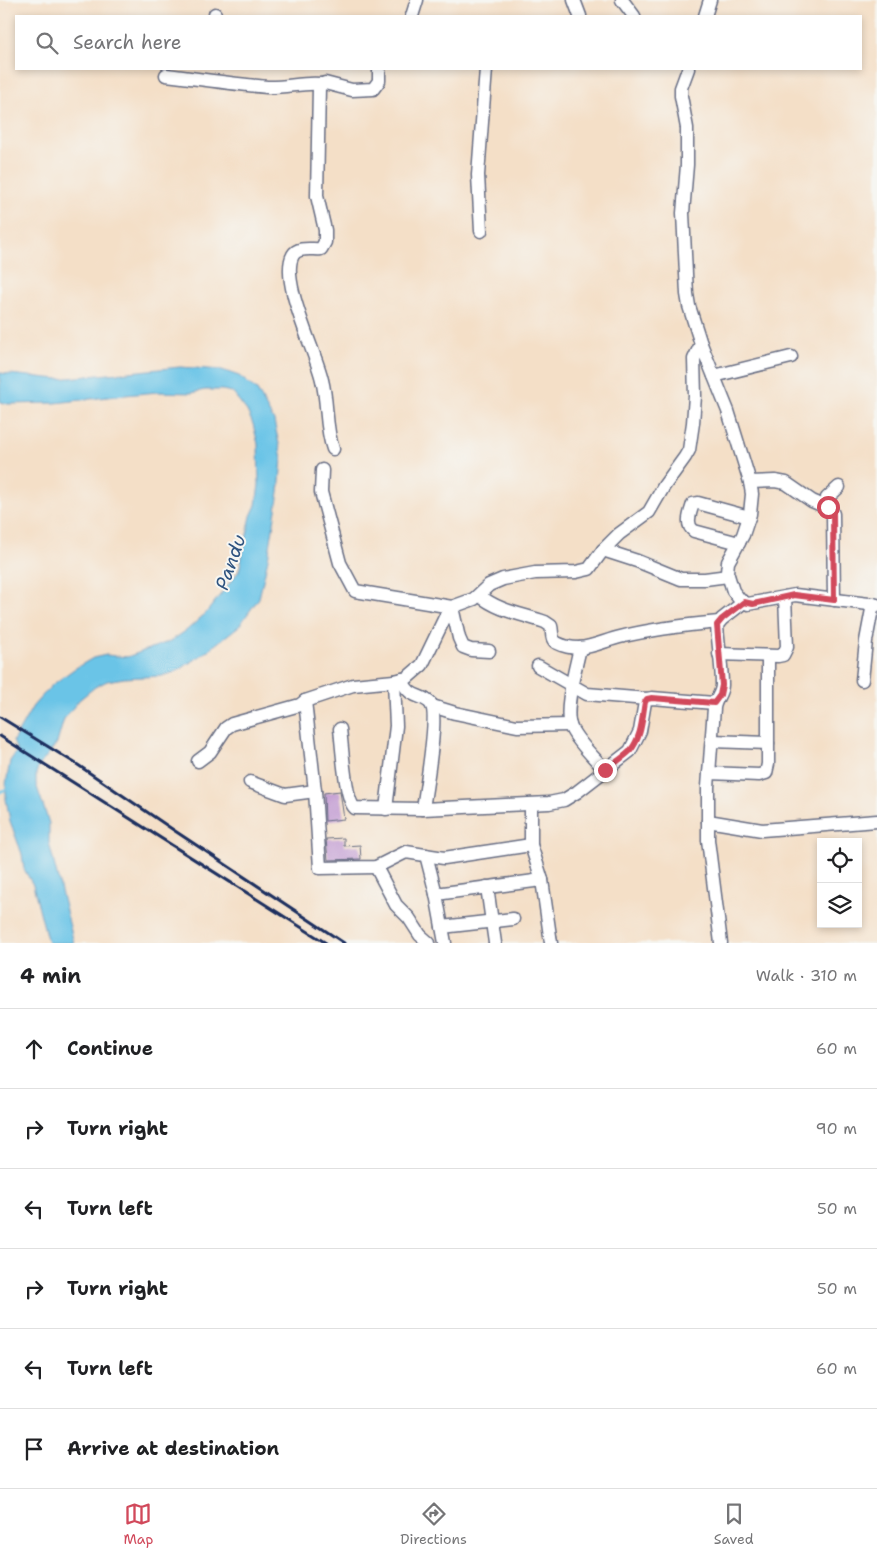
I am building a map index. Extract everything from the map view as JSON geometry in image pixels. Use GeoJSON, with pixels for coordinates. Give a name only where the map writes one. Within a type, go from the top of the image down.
{"type":"FeatureCollection","features":[{"type":"Feature","properties":{"kind":"street"},"geometry":{"type":"LineString","coordinates":[[412,15],[417,0]]}},
{"type":"Feature","properties":{"kind":"street"},"geometry":{"type":"LineString","coordinates":[[574,0],[580,15]]}},
{"type":"Feature","properties":{"kind":"street"},"geometry":{"type":"LineString","coordinates":[[622,0],[633,15]]}},
{"type":"Feature","properties":{"kind":"street"},"geometry":{"type":"LineString","coordinates":[[705,15],[710,0]]}},
{"type":"Feature","properties":{"kind":"street"},"geometry":{"type":"LineString","coordinates":[[166,75],[212,75],[268,87],[325,83],[352,90],[374,89],[379,81],[379,70]]}},
{"type":"Feature","properties":{"kind":"street"},"geometry":{"type":"LineString","coordinates":[[481,231],[478,175],[486,70]]}},
{"type":"Feature","properties":{"kind":"street"},"geometry":{"type":"LineString","coordinates":[[686,75],[681,96],[687,128],[687,165],[683,213],[689,306],[701,344],[728,411],[750,482],[752,504],[750,517],[739,543],[728,562],[728,576],[733,591],[740,600],[753,604],[785,597],[801,596],[875,604],[866,641],[862,680]]}},
{"type":"Feature","properties":{"kind":"street"},"geometry":{"type":"LineString","coordinates":[[321,84],[318,88],[317,196],[325,230],[325,242],[321,249],[300,249],[295,251],[291,258],[290,270],[294,300],[309,338],[326,396],[329,438],[333,449]]}},
{"type":"Feature","properties":{"kind":"street"},"geometry":{"type":"LineString","coordinates":[[322,470],[321,492],[325,510],[340,563],[355,591],[452,607],[469,601],[479,595],[489,585],[509,577],[535,573],[585,570],[594,564],[603,550],[619,534],[649,512],[664,486],[686,457],[689,450],[693,423],[695,396],[694,359],[701,344]]}},
{"type":"Feature","properties":{"kind":"street"},"geometry":{"type":"LineString","coordinates":[[714,376],[791,357]]}},
{"type":"Feature","properties":{"kind":"street"},"geometry":{"type":"LineString","coordinates":[[750,482],[774,481],[786,483],[812,501],[831,509],[833,514],[834,600]]}},
{"type":"Feature","properties":{"kind":"street"},"geometry":{"type":"LineString","coordinates":[[828,507],[827,498],[839,488]]}},
{"type":"Feature","properties":{"kind":"street"},"geometry":{"type":"LineString","coordinates":[[739,543],[690,529],[688,524],[692,506],[696,502],[750,517]]}},
{"type":"Feature","properties":{"kind":"street"},"geometry":{"type":"LineString","coordinates":[[603,550],[682,579],[728,576]]}},
{"type":"Feature","properties":{"kind":"street"},"geometry":{"type":"LineString","coordinates":[[479,595],[490,604],[502,609],[545,622],[552,629],[555,642],[573,648],[580,648],[620,636],[680,626],[719,622],[744,602]]}},
{"type":"Feature","properties":{"kind":"street"},"geometry":{"type":"LineString","coordinates":[[720,654],[778,656],[786,651],[785,597]]}},
{"type":"Feature","properties":{"kind":"street"},"geometry":{"type":"LineString","coordinates":[[452,607],[463,647],[470,650],[489,651]]}},
{"type":"Feature","properties":{"kind":"street"},"geometry":{"type":"LineString","coordinates":[[198,761],[210,752],[226,728],[232,724],[291,708],[305,701],[353,685],[398,680],[416,672],[422,665],[445,616],[452,607]]}},
{"type":"Feature","properties":{"kind":"street"},"geometry":{"type":"LineString","coordinates":[[719,622],[717,625],[722,685],[720,695],[714,703],[708,821],[709,852],[721,943]]}},
{"type":"Feature","properties":{"kind":"street"},"geometry":{"type":"LineString","coordinates":[[580,648],[568,712],[570,724],[579,740],[605,770]]}},
{"type":"Feature","properties":{"kind":"street"},"geometry":{"type":"LineString","coordinates":[[709,773],[763,775],[768,770],[768,656]]}},
{"type":"Feature","properties":{"kind":"street"},"geometry":{"type":"LineString","coordinates":[[538,666],[560,677],[583,693],[590,695],[714,703]]}},
{"type":"Feature","properties":{"kind":"street"},"geometry":{"type":"LineString","coordinates":[[398,680],[406,689],[432,706],[455,713],[517,726],[570,724]]}},
{"type":"Feature","properties":{"kind":"street"},"geometry":{"type":"LineString","coordinates":[[386,809],[396,726],[398,680]]}},
{"type":"Feature","properties":{"kind":"street"},"geometry":{"type":"LineString","coordinates":[[340,729],[346,786],[351,804],[355,808],[423,809],[549,803],[564,800],[630,751],[640,731],[647,699]]}},
{"type":"Feature","properties":{"kind":"street"},"geometry":{"type":"LineString","coordinates":[[305,701],[315,791],[320,868],[376,867],[402,853],[410,852],[444,858],[531,845]]}},
{"type":"Feature","properties":{"kind":"street"},"geometry":{"type":"LineString","coordinates":[[423,809],[433,732],[432,706]]}},
{"type":"Feature","properties":{"kind":"street"},"geometry":{"type":"LineString","coordinates":[[712,741],[768,743]]}},
{"type":"Feature","properties":{"kind":"street"},"geometry":{"type":"LineString","coordinates":[[250,782],[285,795],[315,791]]}},
{"type":"Feature","properties":{"kind":"street"},"geometry":{"type":"LineString","coordinates":[[531,804],[531,845],[542,880],[551,943]]}},
{"type":"Feature","properties":{"kind":"street"},"geometry":{"type":"LineString","coordinates":[[708,821],[762,830],[877,821]]}},
{"type":"Feature","properties":{"kind":"street"},"geometry":{"type":"LineString","coordinates":[[426,855],[436,894],[445,943]]}},
{"type":"Feature","properties":{"kind":"street"},"geometry":{"type":"LineString","coordinates":[[376,867],[396,905],[409,918],[420,935],[429,943]]}},
{"type":"Feature","properties":{"kind":"street"},"geometry":{"type":"LineString","coordinates":[[436,894],[542,880]]}},
{"type":"Feature","properties":{"kind":"street"},"geometry":{"type":"LineString","coordinates":[[487,887],[495,943]]}},
{"type":"Feature","properties":{"kind":"street"},"geometry":{"type":"LineString","coordinates":[[442,927],[513,919]]}},
{"type":"Feature","properties":{"kind":"water"},"geometry":{"type":"Polygon","coordinates":[[[180,367],[222,370],[239,376],[257,390],[274,421],[282,458],[279,492],[268,559],[259,598],[239,626],[202,655],[175,672],[162,676],[107,681],[95,687],[79,700],[64,719],[57,743],[39,766],[36,773],[36,784],[49,823],[49,843],[74,943],[48,943],[33,885],[24,869],[22,854],[10,821],[6,799],[6,784],[10,761],[17,751],[13,741],[33,706],[52,685],[74,669],[93,658],[106,655],[127,657],[171,641],[206,613],[239,571],[251,516],[256,505],[259,485],[258,444],[253,424],[247,411],[232,392],[205,390],[191,393],[158,392],[55,403],[8,404],[0,402],[0,373],[58,379],[180,367]]]}},
{"type":"Feature","properties":{"kind":"building"},"geometry":{"type":"Polygon","coordinates":[[[340,791],[344,819],[325,821],[324,793],[340,791]]]}},
{"type":"Feature","properties":{"kind":"building"},"geometry":{"type":"Polygon","coordinates":[[[344,838],[344,846],[360,845],[361,859],[328,860],[326,839],[344,838]]]}},
{"type":"Feature","properties":{"kind":"waterway"},"geometry":{"type":"LineString","coordinates":[[0,792],[9,788]]}},
{"type":"Feature","properties":{"kind":"railway"},"geometry":{"type":"LineString","coordinates":[[0,717],[78,765],[344,943]]}},
{"type":"Feature","properties":{"kind":"railway"},"geometry":{"type":"LineString","coordinates":[[0,736],[326,943]]}},
{"type":"Feature","properties":{"kind":"route"},"geometry":{"type":"LineString","coordinates":[[605,770],[630,751],[634,745],[640,731],[647,699],[714,703],[722,691],[717,625],[744,602],[753,604],[794,595],[834,600],[833,511],[828,507]]}},
{"type":"Feature","properties":{"kind":"water label","name":"Pandu"},"geometry":{"type":"Point","coordinates":[230,562]}}]}
